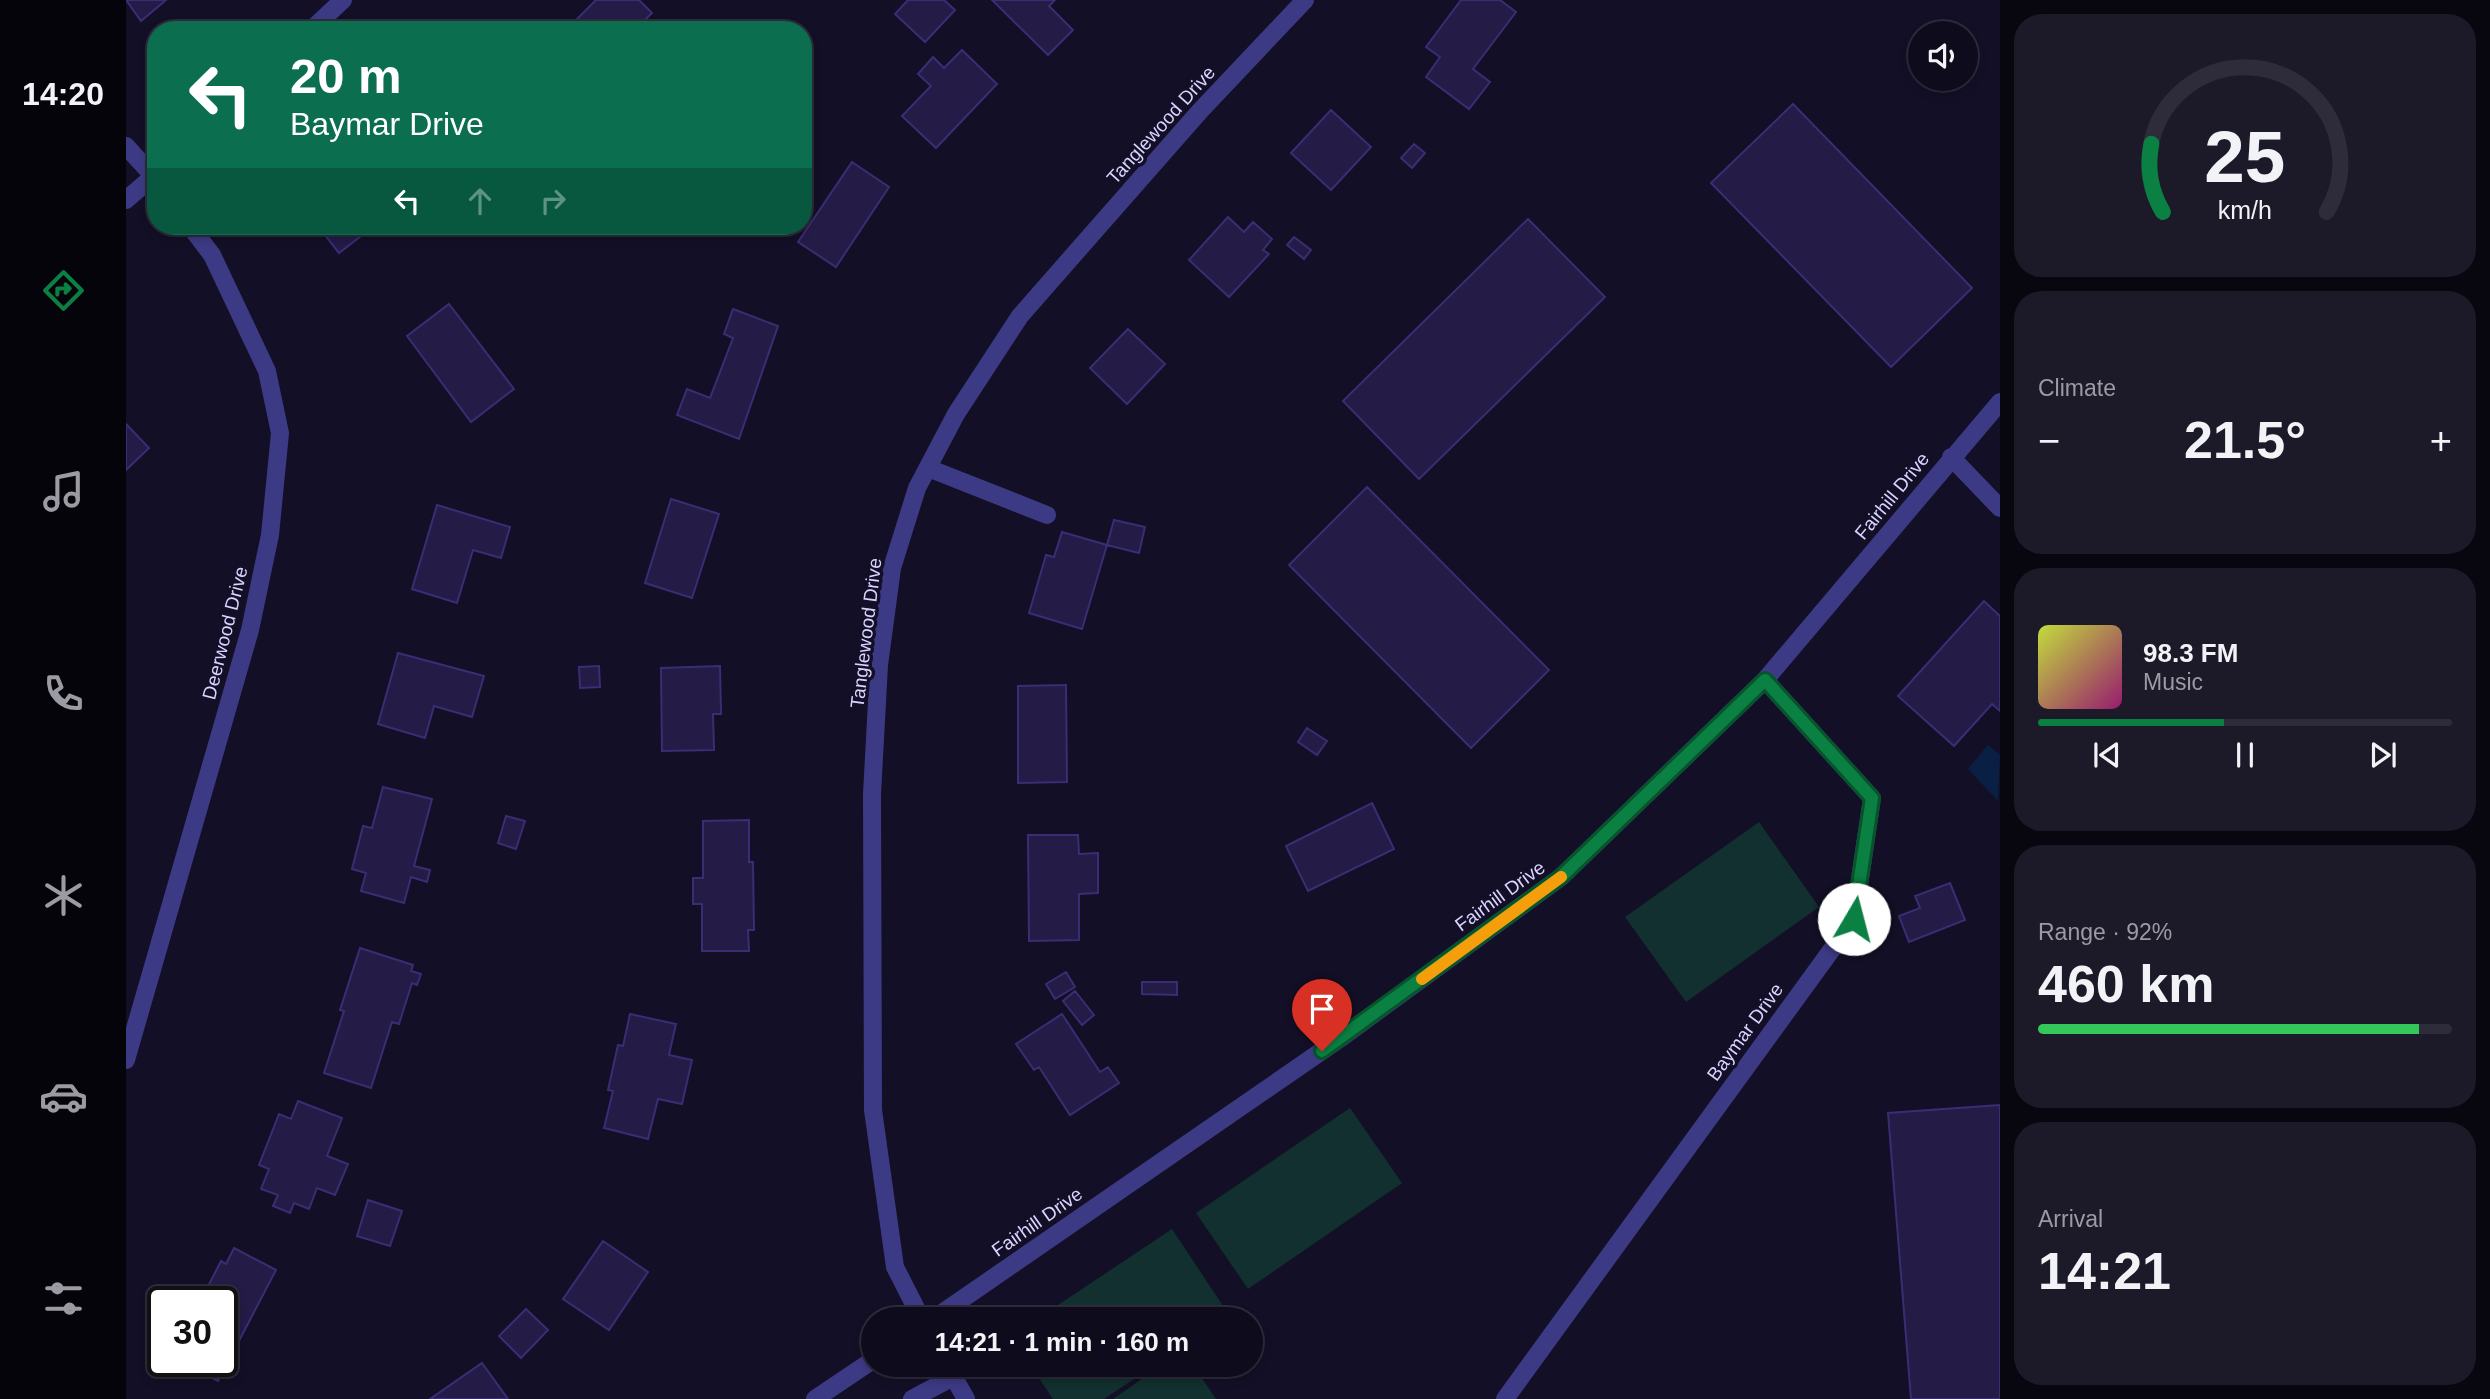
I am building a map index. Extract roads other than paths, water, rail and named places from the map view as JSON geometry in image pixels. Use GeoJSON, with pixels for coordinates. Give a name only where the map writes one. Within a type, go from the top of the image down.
{"type":"FeatureCollection","features":[{"type":"Feature","properties":{"kind":"street"},"geometry":{"type":"LineString","coordinates":[[321,21],[343,0]]}},
{"type":"Feature","properties":{"kind":"street","name":"Tanglewood Drive"},"geometry":{"type":"LineString","coordinates":[[915,1307],[895,1267],[873,1110],[872,794],[879,665],[892,568],[917,488],[956,414],[1020,316],[1200,111],[1305,0]]}},
{"type":"Feature","properties":{"kind":"street"},"geometry":{"type":"LineString","coordinates":[[126,146],[147,168]]}},
{"type":"Feature","properties":{"kind":"street"},"geometry":{"type":"LineString","coordinates":[[126,200],[147,183]]}},
{"type":"Feature","properties":{"kind":"street","name":"Deerwood Drive"},"geometry":{"type":"LineString","coordinates":[[126,1060],[250,630],[270,536],[280,433],[267,371],[212,256],[197,235]]}},
{"type":"Feature","properties":{"kind":"street","name":"Fairhill Drive"},"geometry":{"type":"LineString","coordinates":[[951,1307],[1345,1035],[1561,877],[1765,680],[2000,402]]}},
{"type":"Feature","properties":{"kind":"street"},"geometry":{"type":"LineString","coordinates":[[1951,457],[2000,508]]}},
{"type":"Feature","properties":{"kind":"street"},"geometry":{"type":"LineString","coordinates":[[928,468],[1047,515]]}},
{"type":"Feature","properties":{"kind":"street","name":"Baymar Drive"},"geometry":{"type":"LineString","coordinates":[[1505,1399],[1854,919],[1872,798],[1765,680]]}},
{"type":"Feature","properties":{"kind":"street"},"geometry":{"type":"LineString","coordinates":[[815,1399],[861,1368]]}},
{"type":"Feature","properties":{"kind":"street"},"geometry":{"type":"LineString","coordinates":[[912,1399],[942,1377]]}},
{"type":"Feature","properties":{"kind":"street"},"geometry":{"type":"LineString","coordinates":[[953,1377],[966,1399]]}},
{"type":"Feature","properties":{"kind":"water"},"geometry":{"type":"Polygon","coordinates":[[[1988,745],[2000,755],[1998,801],[1968,769],[1988,745]]]}}]}
